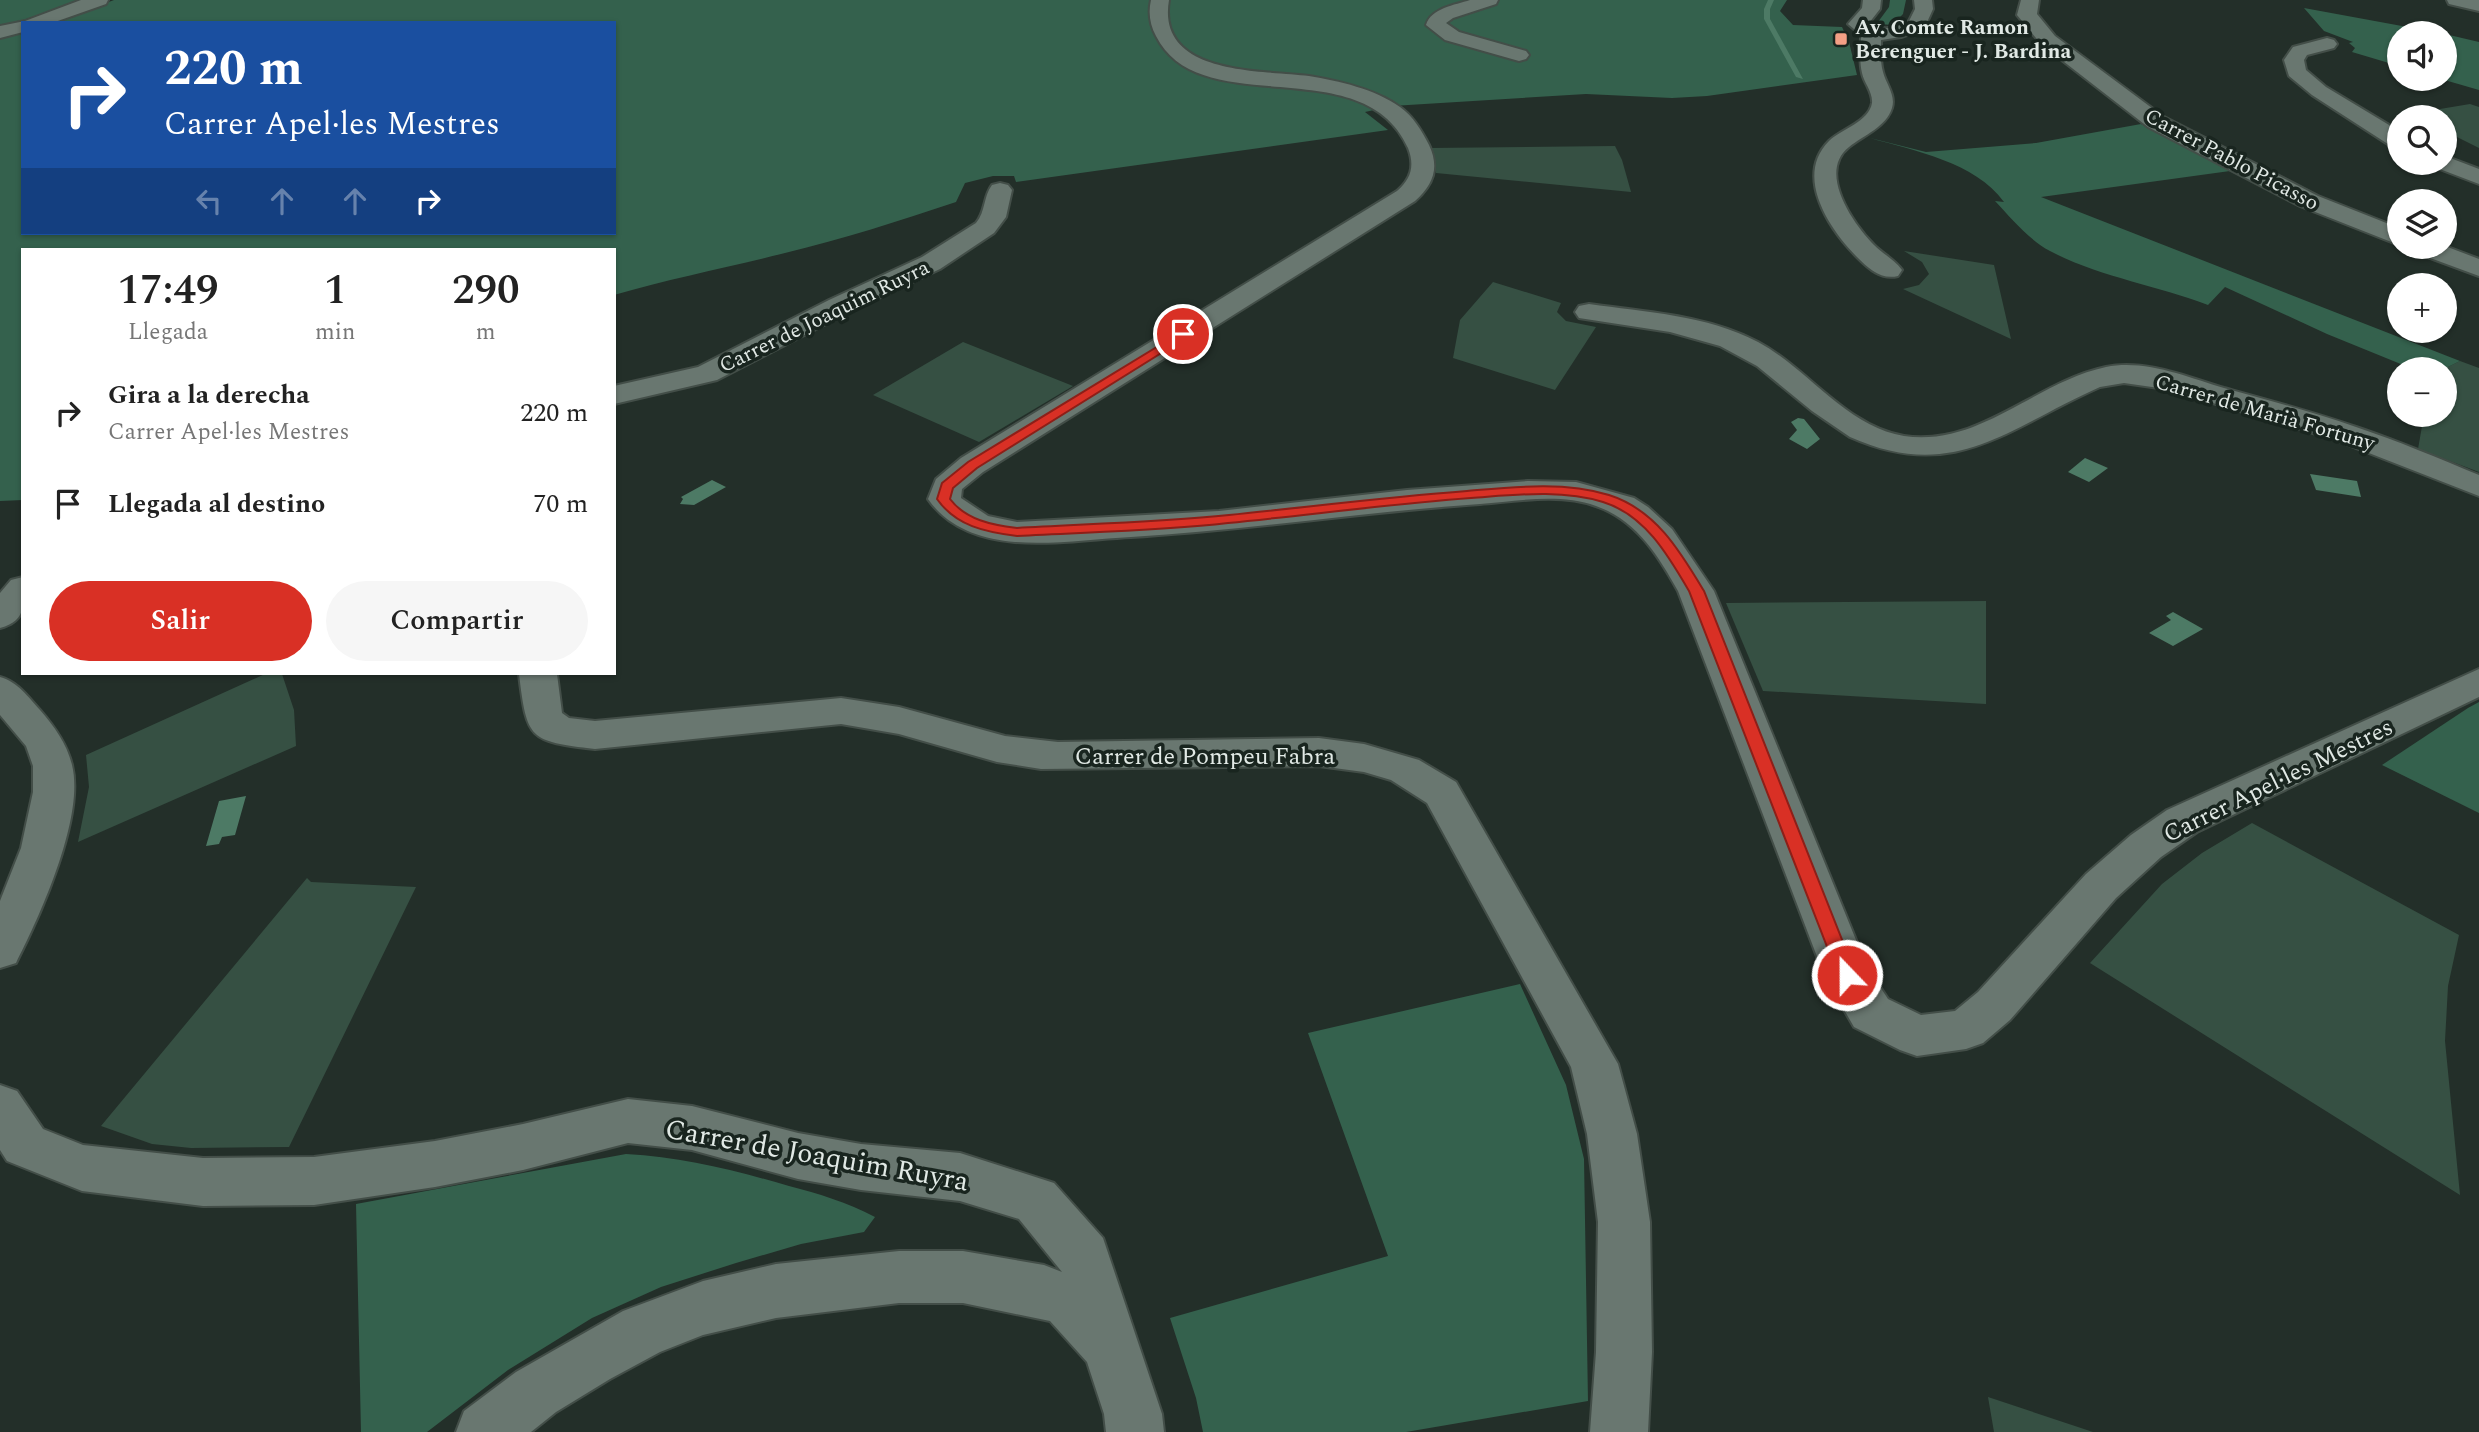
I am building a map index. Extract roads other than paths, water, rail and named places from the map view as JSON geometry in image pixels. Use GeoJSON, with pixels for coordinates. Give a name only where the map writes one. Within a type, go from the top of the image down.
{"type":"FeatureCollection","features":[{"type":"Feature","properties":{"kind":"street"},"geometry":{"type":"LineString","coordinates":[[39,21],[99,0]]}},
{"type":"Feature","properties":{"kind":"street"},"geometry":{"type":"LineString","coordinates":[[1489,0],[1442,16],[1436,23],[1438,29],[1461,39],[1519,55]]}},
{"type":"Feature","properties":{"kind":"street"},"geometry":{"type":"LineString","coordinates":[[1872,0],[1871,9],[1858,24],[1863,30],[1871,32],[1898,33],[1917,25],[1924,9],[1923,0]]}},
{"type":"Feature","properties":{"kind":"street","name":"Carrer Pablo Picasso"},"geometry":{"type":"LineString","coordinates":[[2030,0],[2027,15],[2048,40],[2156,122],[2309,201],[2387,232]]}},
{"type":"Feature","properties":{"kind":"street"},"geometry":{"type":"LineString","coordinates":[[2456,0],[2479,5]]}},
{"type":"Feature","properties":{"kind":"street","name":"Carrer Apel·les Mestres"},"geometry":{"type":"LineString","coordinates":[[1159,3],[1166,43],[1175,54],[1196,65],[1228,74],[1329,88],[1380,105],[1399,117],[1423,160],[1424,170],[1417,187],[972,465],[947,486],[944,499],[952,510],[991,529],[1017,532],[1225,520],[1396,500],[1527,490],[1605,498],[1636,512],[1671,549],[1696,591],[1847,975],[1871,1013],[1917,1036],[1966,1029],[1994,1006],[2101,886],[2146,846],[2182,821],[2479,682]]}},
{"type":"Feature","properties":{"kind":"street"},"geometry":{"type":"LineString","coordinates":[[0,32],[21,27]]}},
{"type":"Feature","properties":{"kind":"street"},"geometry":{"type":"LineString","coordinates":[[1871,32],[1872,74],[1881,90],[1881,109],[1876,116],[1836,146],[1828,156],[1825,183],[1832,202],[1861,246],[1889,270]]}},
{"type":"Feature","properties":{"kind":"street"},"geometry":{"type":"LineString","coordinates":[[2327,44],[2300,51],[2294,60],[2296,72],[2319,91],[2387,134]]}},
{"type":"Feature","properties":{"kind":"street"},"geometry":{"type":"LineString","coordinates":[[2457,168],[2479,177]]}},
{"type":"Feature","properties":{"kind":"street","name":"Carrer de Joaquim Ruyra"},"geometry":{"type":"LineString","coordinates":[[616,395],[707,374],[839,306],[931,263],[985,228],[994,217],[1000,190]]}},
{"type":"Feature","properties":{"kind":"street"},"geometry":{"type":"LineString","coordinates":[[2455,259],[2479,268]]}},
{"type":"Feature","properties":{"kind":"street","name":"Carrer de Marià Fortuny"},"geometry":{"type":"LineString","coordinates":[[1589,313],[1686,327],[1721,336],[1749,349],[1863,432],[1890,443],[1926,447],[1967,441],[1990,433],[2093,379],[2126,374],[2157,378],[2321,425],[2479,486]]}},
{"type":"Feature","properties":{"kind":"street"},"geometry":{"type":"LineString","coordinates":[[0,616],[21,590]]}},
{"type":"Feature","properties":{"kind":"street","name":"Carrer de Pompeu Fabra"},"geometry":{"type":"LineString","coordinates":[[538,675],[544,719],[559,731],[594,735],[841,710],[882,715],[990,747],[1058,756],[1275,751],[1319,752],[1364,758],[1405,770],[1442,793],[1594,1064],[1612,1133],[1624,1222],[1624,1352],[1619,1432]]}},
{"type":"Feature","properties":{"kind":"street"},"geometry":{"type":"LineString","coordinates":[[0,690],[45,745],[53,768],[56,794],[32,879],[0,950]]}},
{"type":"Feature","properties":{"kind":"street","name":"Carrer de Joaquim Ruyra"},"geometry":{"type":"LineString","coordinates":[[0,1107],[25,1145],[82,1168],[203,1182],[314,1181],[473,1156],[628,1121],[692,1128],[798,1156],[861,1167],[960,1177],[1036,1200],[1084,1256],[1133,1414],[1135,1432]]}},
{"type":"Feature","properties":{"kind":"street"},"geometry":{"type":"LineString","coordinates":[[485,1432],[536,1392],[643,1331],[703,1308],[776,1291],[899,1277],[963,1277],[1044,1292],[1069,1302],[1110,1345]]}},
{"type":"Feature","properties":{"kind":"waterway"},"geometry":{"type":"LineString","coordinates":[[1771,0],[1767,19],[1800,77]]}},
{"type":"Feature","properties":{"kind":"place","name":"Av. Comte Ramon Berenguer - J. Bardina"},"geometry":{"type":"Point","coordinates":[1841,39]}}]}
